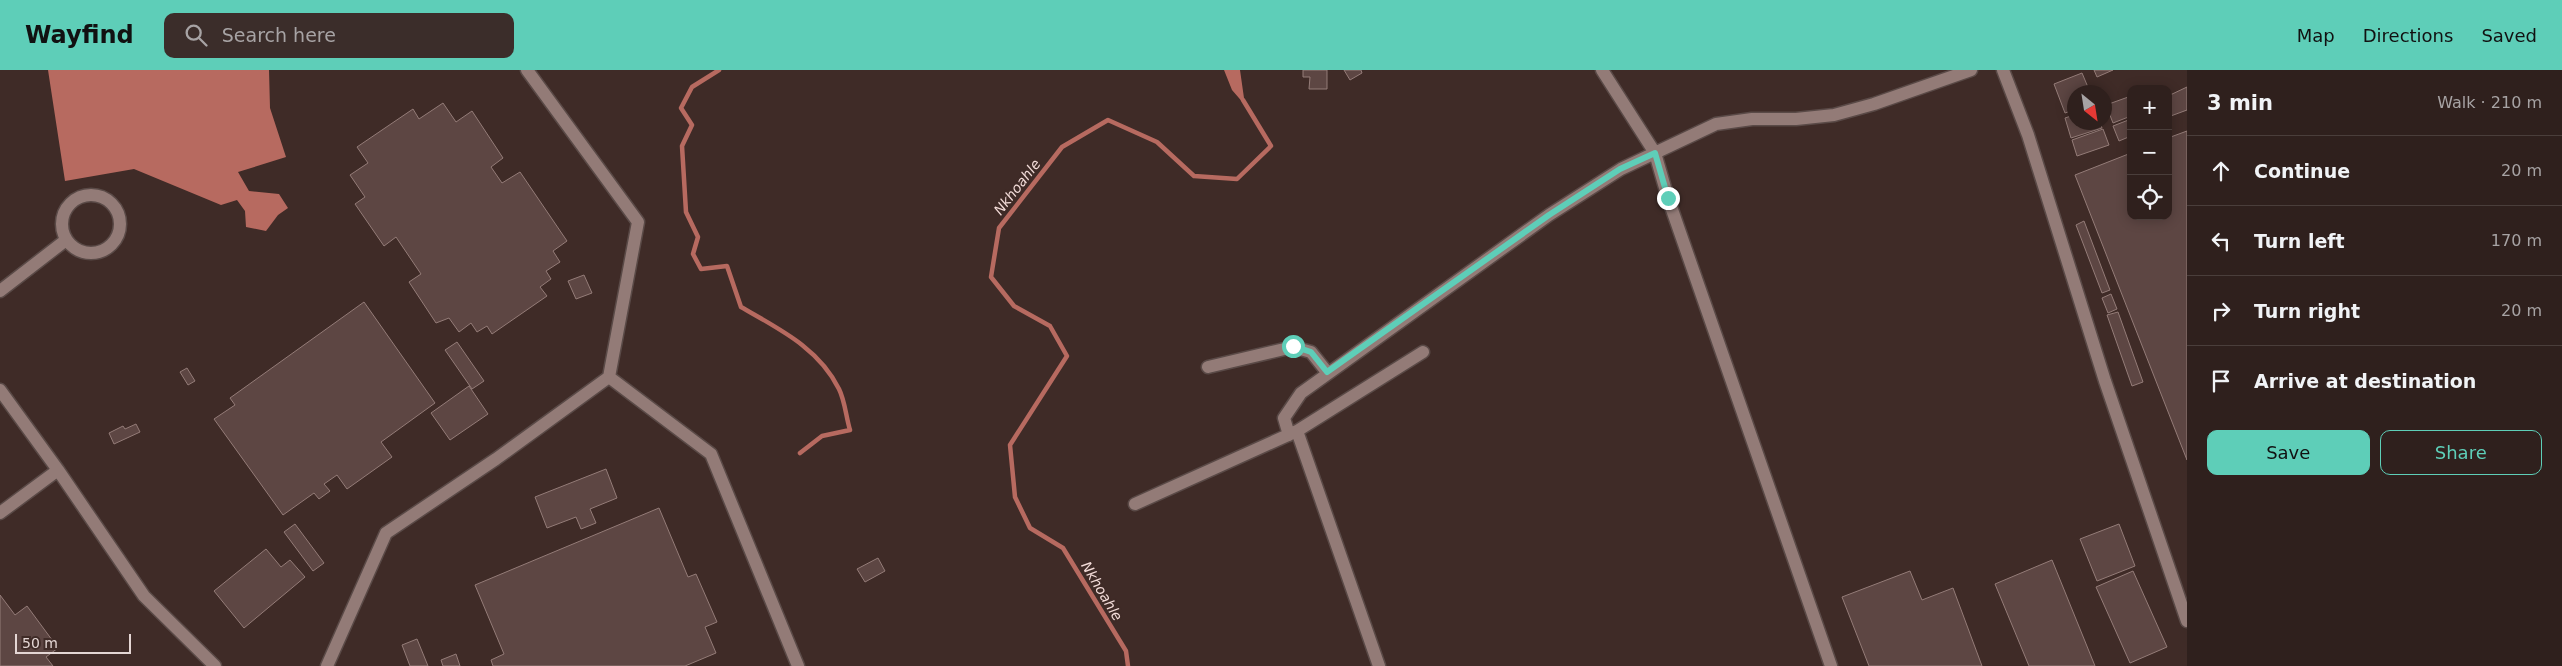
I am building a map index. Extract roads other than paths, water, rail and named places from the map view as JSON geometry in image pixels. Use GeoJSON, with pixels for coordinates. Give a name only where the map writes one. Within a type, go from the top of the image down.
{"type":"FeatureCollection","features":[{"type":"Feature","properties":{"kind":"street"},"geometry":{"type":"LineString","coordinates":[[327,666],[386,533],[496,459],[609,377],[638,222],[527,70]]}},
{"type":"Feature","properties":{"kind":"street"},"geometry":{"type":"LineString","coordinates":[[1602,70],[1655,153],[1668,198],[1831,666]]}},
{"type":"Feature","properties":{"kind":"street"},"geometry":{"type":"LineString","coordinates":[[1379,666],[1293,433],[1284,418],[1300,393],[1549,215],[1620,169],[1716,124],[1752,119],[1796,119],[1834,115],[1874,104],[1971,70]]}},
{"type":"Feature","properties":{"kind":"street"},"geometry":{"type":"LineString","coordinates":[[2003,70],[2028,135],[2105,381],[2187,621]]}},
{"type":"Feature","properties":{"kind":"street"},"geometry":{"type":"LineString","coordinates":[[82,196],[100,196],[116,208],[120,228],[111,245],[102,251],[83,252],[66,240],[61,223],[67,206],[74,200],[82,196]]}},
{"type":"Feature","properties":{"kind":"street"},"geometry":{"type":"LineString","coordinates":[[0,291],[66,240]]}},
{"type":"Feature","properties":{"kind":"street"},"geometry":{"type":"LineString","coordinates":[[1208,367],[1293,346],[1311,352],[1327,372]]}},
{"type":"Feature","properties":{"kind":"street"},"geometry":{"type":"LineString","coordinates":[[1135,504],[1293,433],[1422,352]]}},
{"type":"Feature","properties":{"kind":"street"},"geometry":{"type":"LineString","coordinates":[[609,377],[711,454],[798,666]]}},
{"type":"Feature","properties":{"kind":"street"},"geometry":{"type":"LineString","coordinates":[[0,390],[58,470],[144,596],[215,666]]}},
{"type":"Feature","properties":{"kind":"street"},"geometry":{"type":"LineString","coordinates":[[0,512],[58,470]]}},
{"type":"Feature","properties":{"kind":"waterway"},"geometry":{"type":"LineString","coordinates":[[719,70],[692,87],[681,108],[692,125],[682,146],[686,212],[698,237],[693,254],[701,269],[727,266],[741,307],[797,341],[809,351],[821,362],[839,389],[850,430],[822,436],[800,453]]}},
{"type":"Feature","properties":{"kind":"waterway","name":"Nkhoahle"},"geometry":{"type":"LineString","coordinates":[[1128,666],[1126,651],[1063,548],[1030,528],[1015,497],[1010,445],[1067,356],[1050,326],[1014,306],[991,277],[999,228],[1062,147],[1108,120],[1157,142],[1194,176],[1237,179],[1271,146],[1243,100]]}}]}
